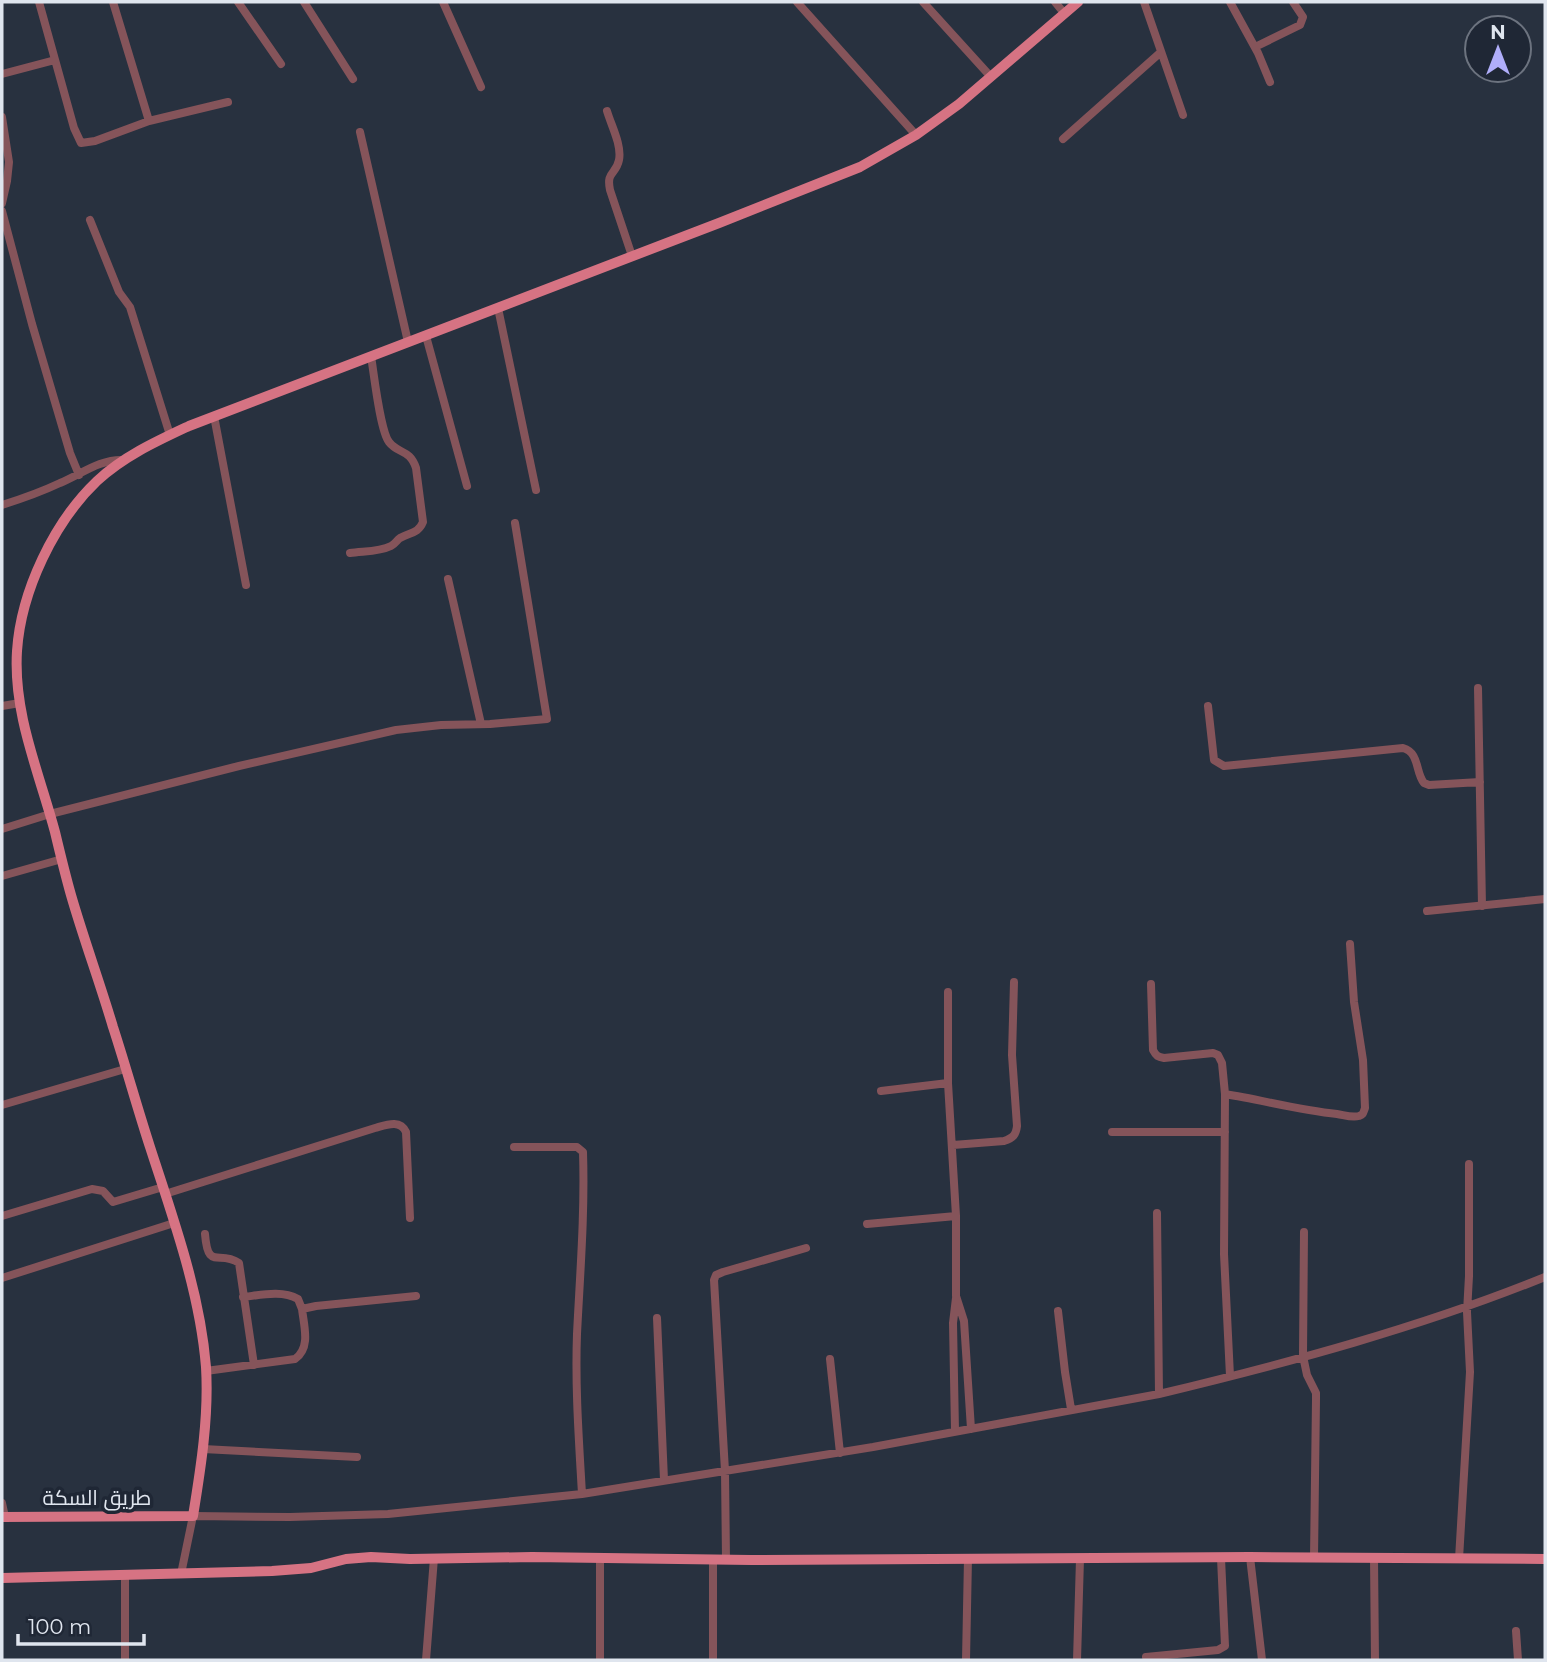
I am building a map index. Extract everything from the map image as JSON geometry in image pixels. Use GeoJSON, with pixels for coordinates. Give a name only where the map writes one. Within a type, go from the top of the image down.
{"type":"FeatureCollection","features":[{"type":"Feature","properties":{"kind":"main road"},"geometry":{"type":"LineString","coordinates":[[193,1516],[206,1409],[206,1371],[200,1319],[174,1223],[71,895],[33,761],[20,703],[17,652],[25,606],[36,575],[61,524],[97,481],[124,460],[170,435],[844,174],[879,157],[959,104],[1078,2]]}},
{"type":"Feature","properties":{"kind":"main road","name":"طريق السكة"},"geometry":{"type":"LineString","coordinates":[[3,1517],[193,1516]]}},
{"type":"Feature","properties":{"kind":"main road"},"geometry":{"type":"LineString","coordinates":[[2,1578],[272,1571],[311,1568],[356,1558],[1545,1559]]}},
{"type":"Feature","properties":{"kind":"street"},"geometry":{"type":"LineString","coordinates":[[39,2],[74,128],[81,143],[95,141],[149,121],[228,102]]}},
{"type":"Feature","properties":{"kind":"street"},"geometry":{"type":"LineString","coordinates":[[113,2],[149,121]]}},
{"type":"Feature","properties":{"kind":"street"},"geometry":{"type":"LineString","coordinates":[[238,2],[281,64]]}},
{"type":"Feature","properties":{"kind":"street"},"geometry":{"type":"LineString","coordinates":[[304,2],[353,79]]}},
{"type":"Feature","properties":{"kind":"street"},"geometry":{"type":"LineString","coordinates":[[443,2],[481,87]]}},
{"type":"Feature","properties":{"kind":"street"},"geometry":{"type":"LineString","coordinates":[[797,2],[916,135]]}},
{"type":"Feature","properties":{"kind":"street"},"geometry":{"type":"LineString","coordinates":[[923,2],[991,77]]}},
{"type":"Feature","properties":{"kind":"street"},"geometry":{"type":"LineString","coordinates":[[1055,2],[1065,13]]}},
{"type":"Feature","properties":{"kind":"street"},"geometry":{"type":"LineString","coordinates":[[1144,2],[1183,115]]}},
{"type":"Feature","properties":{"kind":"street"},"geometry":{"type":"LineString","coordinates":[[1230,2],[1255,47],[1270,82]]}},
{"type":"Feature","properties":{"kind":"street"},"geometry":{"type":"LineString","coordinates":[[1255,47],[1300,25],[1303,20],[1302,13],[1293,2]]}},
{"type":"Feature","properties":{"kind":"street"},"geometry":{"type":"LineString","coordinates":[[1063,139],[1161,52]]}},
{"type":"Feature","properties":{"kind":"street"},"geometry":{"type":"LineString","coordinates":[[2,74],[55,61]]}},
{"type":"Feature","properties":{"kind":"street"},"geometry":{"type":"LineString","coordinates":[[607,111],[620,157],[608,180],[632,256]]}},
{"type":"Feature","properties":{"kind":"street"},"geometry":{"type":"LineString","coordinates":[[2,117],[9,162],[2,203]]}},
{"type":"Feature","properties":{"kind":"street"},"geometry":{"type":"LineString","coordinates":[[360,132],[408,342]]}},
{"type":"Feature","properties":{"kind":"street"},"geometry":{"type":"LineString","coordinates":[[2,211],[32,324],[79,475]]}},
{"type":"Feature","properties":{"kind":"street"},"geometry":{"type":"LineString","coordinates":[[90,220],[119,292],[130,307],[170,435]]}},
{"type":"Feature","properties":{"kind":"street"},"geometry":{"type":"LineString","coordinates":[[498,308],[536,490]]}},
{"type":"Feature","properties":{"kind":"street"},"geometry":{"type":"LineString","coordinates":[[426,336],[467,486]]}},
{"type":"Feature","properties":{"kind":"street"},"geometry":{"type":"LineString","coordinates":[[350,553],[377,550],[394,544],[400,538],[418,531],[423,522],[414,461],[408,454],[390,444],[383,429],[371,356]]}},
{"type":"Feature","properties":{"kind":"street"},"geometry":{"type":"LineString","coordinates":[[214,416],[246,585]]}},
{"type":"Feature","properties":{"kind":"street"},"geometry":{"type":"LineString","coordinates":[[2,505],[110,460],[124,460]]}},
{"type":"Feature","properties":{"kind":"street"},"geometry":{"type":"LineString","coordinates":[[2,829],[50,814],[396,730],[547,719],[515,523]]}},
{"type":"Feature","properties":{"kind":"street"},"geometry":{"type":"LineString","coordinates":[[448,579],[481,724]]}},
{"type":"Feature","properties":{"kind":"street"},"geometry":{"type":"LineString","coordinates":[[1478,688],[1482,905]]}},
{"type":"Feature","properties":{"kind":"street"},"geometry":{"type":"LineString","coordinates":[[2,705],[20,703]]}},
{"type":"Feature","properties":{"kind":"street"},"geometry":{"type":"LineString","coordinates":[[1208,706],[1214,760],[1224,766],[1403,748],[1413,754],[1424,783],[1480,782]]}},
{"type":"Feature","properties":{"kind":"street"},"geometry":{"type":"LineString","coordinates":[[2,876],[62,859]]}},
{"type":"Feature","properties":{"kind":"street"},"geometry":{"type":"LineString","coordinates":[[1427,911],[1545,899]]}},
{"type":"Feature","properties":{"kind":"street"},"geometry":{"type":"LineString","coordinates":[[1225,1094],[1332,1114],[1361,1116],[1364,1113],[1363,1060],[1354,1002],[1350,944]]}},
{"type":"Feature","properties":{"kind":"street"},"geometry":{"type":"LineString","coordinates":[[953,1145],[1004,1141],[1016,1132],[1012,1055],[1014,982]]}},
{"type":"Feature","properties":{"kind":"street"},"geometry":{"type":"LineString","coordinates":[[1151,984],[1155,1054],[1164,1058],[1213,1053],[1218,1055],[1222,1063],[1225,1094],[1224,1254],[1230,1376]]}},
{"type":"Feature","properties":{"kind":"street"},"geometry":{"type":"LineString","coordinates":[[948,992],[948,1083],[956,1216],[956,1296],[953,1323],[955,1431]]}},
{"type":"Feature","properties":{"kind":"street"},"geometry":{"type":"LineString","coordinates":[[2,1105],[125,1069]]}},
{"type":"Feature","properties":{"kind":"street"},"geometry":{"type":"LineString","coordinates":[[881,1091],[948,1083]]}},
{"type":"Feature","properties":{"kind":"street"},"geometry":{"type":"LineString","coordinates":[[2,1216],[92,1189],[103,1191],[113,1202],[164,1191],[374,1128],[399,1124],[404,1126],[406,1132],[410,1218]]}},
{"type":"Feature","properties":{"kind":"street"},"geometry":{"type":"LineString","coordinates":[[1112,1132],[1225,1132]]}},
{"type":"Feature","properties":{"kind":"street"},"geometry":{"type":"LineString","coordinates":[[514,1147],[577,1147],[583,1152],[578,1335],[582,1494]]}},
{"type":"Feature","properties":{"kind":"street"},"geometry":{"type":"LineString","coordinates":[[1459,1559],[1470,1372],[1467,1306],[1469,1164]]}},
{"type":"Feature","properties":{"kind":"street"},"geometry":{"type":"LineString","coordinates":[[1157,1213],[1159,1394]]}},
{"type":"Feature","properties":{"kind":"street"},"geometry":{"type":"LineString","coordinates":[[867,1224],[956,1216]]}},
{"type":"Feature","properties":{"kind":"street"},"geometry":{"type":"LineString","coordinates":[[2,1278],[174,1223]]}},
{"type":"Feature","properties":{"kind":"street"},"geometry":{"type":"LineString","coordinates":[[1304,1232],[1303,1356],[1306,1373],[1316,1393],[1314,1558]]}},
{"type":"Feature","properties":{"kind":"street"},"geometry":{"type":"LineString","coordinates":[[205,1234],[209,1254],[217,1258],[234,1259],[239,1263],[254,1365]]}},
{"type":"Feature","properties":{"kind":"street"},"geometry":{"type":"LineString","coordinates":[[726,1560],[725,1471],[714,1280],[716,1275],[723,1272],[806,1248]]}},
{"type":"Feature","properties":{"kind":"street"},"geometry":{"type":"LineString","coordinates":[[181,1574],[193,1516],[388,1514],[582,1494],[840,1453],[1159,1394],[1392,1331],[1495,1297],[1545,1277]]}},
{"type":"Feature","properties":{"kind":"street"},"geometry":{"type":"LineString","coordinates":[[206,1371],[287,1362],[301,1355],[305,1347],[302,1309],[298,1299],[275,1294],[243,1297]]}},
{"type":"Feature","properties":{"kind":"street"},"geometry":{"type":"LineString","coordinates":[[302,1309],[416,1296]]}},
{"type":"Feature","properties":{"kind":"street"},"geometry":{"type":"LineString","coordinates":[[956,1296],[964,1321],[971,1429]]}},
{"type":"Feature","properties":{"kind":"street"},"geometry":{"type":"LineString","coordinates":[[1058,1311],[1071,1409]]}},
{"type":"Feature","properties":{"kind":"street"},"geometry":{"type":"LineString","coordinates":[[657,1318],[664,1480]]}},
{"type":"Feature","properties":{"kind":"street"},"geometry":{"type":"LineString","coordinates":[[830,1359],[840,1453]]}},
{"type":"Feature","properties":{"kind":"street"},"geometry":{"type":"LineString","coordinates":[[203,1449],[357,1457]]}},
{"type":"Feature","properties":{"kind":"street"},"geometry":{"type":"LineString","coordinates":[[2,1503],[3,1517]]}},
{"type":"Feature","properties":{"kind":"street"},"geometry":{"type":"LineString","coordinates":[[426,1660],[434,1558]]}},
{"type":"Feature","properties":{"kind":"street"},"geometry":{"type":"LineString","coordinates":[[966,1660],[968,1558]]}},
{"type":"Feature","properties":{"kind":"street"},"geometry":{"type":"LineString","coordinates":[[1146,1657],[1218,1650],[1225,1646],[1221,1558]]}},
{"type":"Feature","properties":{"kind":"street"},"geometry":{"type":"LineString","coordinates":[[1250,1558],[1262,1660]]}},
{"type":"Feature","properties":{"kind":"street"},"geometry":{"type":"LineString","coordinates":[[1374,1558],[1375,1660]]}},
{"type":"Feature","properties":{"kind":"street"},"geometry":{"type":"LineString","coordinates":[[600,1559],[600,1660]]}},
{"type":"Feature","properties":{"kind":"street"},"geometry":{"type":"LineString","coordinates":[[1077,1660],[1080,1559]]}},
{"type":"Feature","properties":{"kind":"street"},"geometry":{"type":"LineString","coordinates":[[713,1560],[713,1660]]}},
{"type":"Feature","properties":{"kind":"street"},"geometry":{"type":"LineString","coordinates":[[125,1576],[125,1660]]}},
{"type":"Feature","properties":{"kind":"street"},"geometry":{"type":"LineString","coordinates":[[1516,1631],[1518,1660]]}}]}
